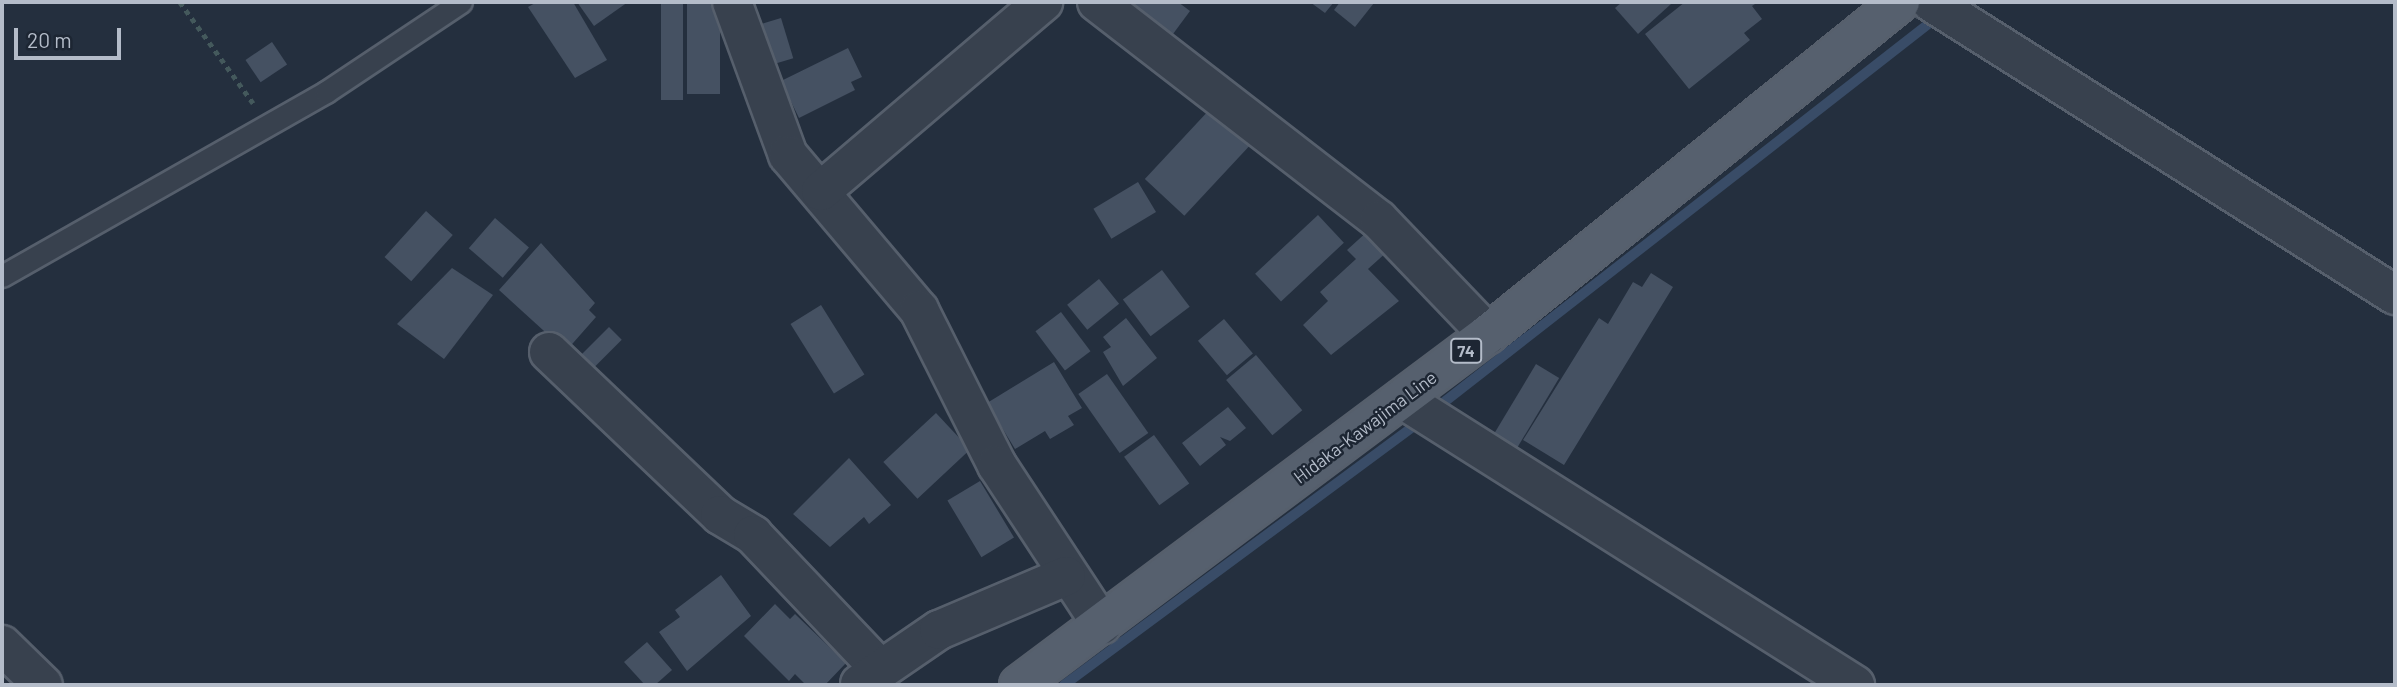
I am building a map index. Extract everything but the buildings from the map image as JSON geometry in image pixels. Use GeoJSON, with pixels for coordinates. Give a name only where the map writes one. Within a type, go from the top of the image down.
{"type":"FeatureCollection","features":[{"type":"Feature","properties":{"kind":"main road","name":"Hidaka-Kawajima Line"},"geometry":{"type":"LineString","coordinates":[[1019,685],[1488,334],[1900,2]]}},
{"type":"Feature","properties":{"kind":"street"},"geometry":{"type":"LineString","coordinates":[[732,2],[788,155],[919,310],[997,465],[1066,576],[1102,625]]}},
{"type":"Feature","properties":{"kind":"street"},"geometry":{"type":"LineString","coordinates":[[821,191],[1043,2]]}},
{"type":"Feature","properties":{"kind":"street"},"geometry":{"type":"LineString","coordinates":[[1097,2],[1379,220],[1488,334]]}},
{"type":"Feature","properties":{"kind":"street"},"geometry":{"type":"LineString","coordinates":[[1931,2],[2395,295]]}},
{"type":"Feature","properties":{"kind":"street"},"geometry":{"type":"LineString","coordinates":[[549,352],[720,515],[753,535],[869,676],[939,630],[1066,576]]}},
{"type":"Feature","properties":{"kind":"street"},"geometry":{"type":"LineString","coordinates":[[1402,399],[1855,685]]}},
{"type":"Feature","properties":{"kind":"street"},"geometry":{"type":"LineString","coordinates":[[2,645],[43,685]]}},
{"type":"Feature","properties":{"kind":"lane"},"geometry":{"type":"LineString","coordinates":[[2,276],[267,122],[326,92],[461,2]]}},
{"type":"Feature","properties":{"kind":"path"},"geometry":{"type":"LineString","coordinates":[[180,2],[267,122]]}},
{"type":"Feature","properties":{"kind":"waterway"},"geometry":{"type":"LineString","coordinates":[[1434,410],[1940,15]]}},
{"type":"Feature","properties":{"kind":"waterway"},"geometry":{"type":"LineString","coordinates":[[1064,685],[1422,420]]}}]}
